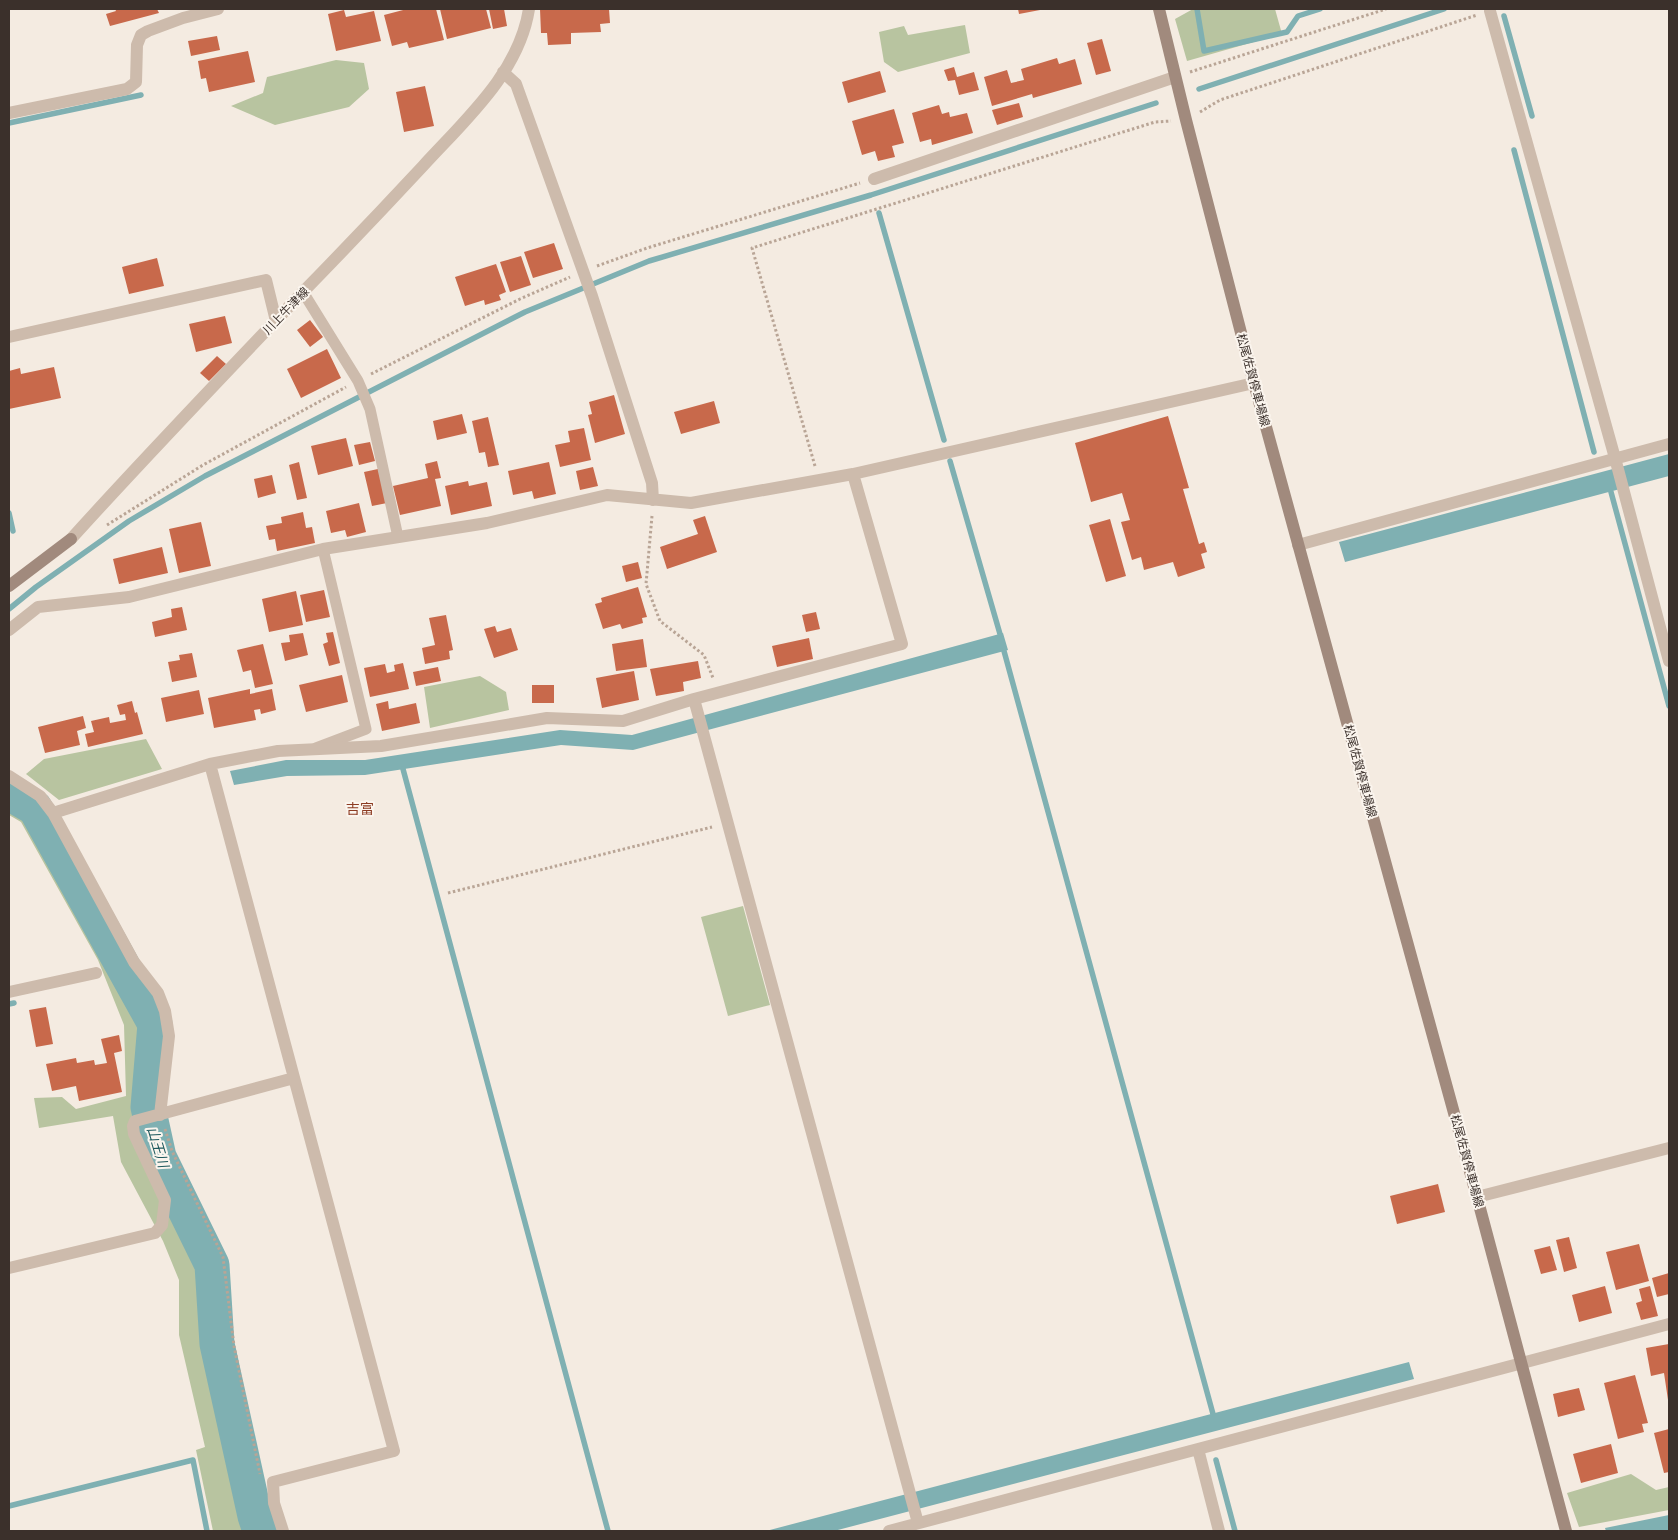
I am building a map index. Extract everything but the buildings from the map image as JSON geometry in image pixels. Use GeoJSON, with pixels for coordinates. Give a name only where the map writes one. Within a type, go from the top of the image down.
{"type":"FeatureCollection","features":[{"type":"Feature","properties":{"kind":"main road","name":"松尾佐賀停車場線"},"geometry":{"type":"LineString","coordinates":[[1159,9],[1254,383],[1477,1197],[1566,1531]]}},
{"type":"Feature","properties":{"kind":"main road","name":"川上牛津線"},"geometry":{"type":"LineString","coordinates":[[9,586],[71,539]]}},
{"type":"Feature","properties":{"kind":"street","name":"川上牛津線"},"geometry":{"type":"LineString","coordinates":[[71,539],[396,196],[483,101],[503,72],[526,27],[529,9]]}},
{"type":"Feature","properties":{"kind":"street"},"geometry":{"type":"LineString","coordinates":[[9,113],[127,89],[136,82],[137,45],[141,35],[166,24],[210,10]]}},
{"type":"Feature","properties":{"kind":"street"},"geometry":{"type":"LineString","coordinates":[[1490,11],[1669,661]]}},
{"type":"Feature","properties":{"kind":"street"},"geometry":{"type":"LineString","coordinates":[[503,72],[516,84],[592,296],[652,483],[653,500]]}},
{"type":"Feature","properties":{"kind":"street"},"geometry":{"type":"LineString","coordinates":[[874,179],[1175,77]]}},
{"type":"Feature","properties":{"kind":"street"},"geometry":{"type":"LineString","coordinates":[[9,337],[266,280],[276,321]]}},
{"type":"Feature","properties":{"kind":"street"},"geometry":{"type":"LineString","coordinates":[[9,630],[38,607],[129,597],[323,549],[486,523],[607,495],[691,503],[853,474],[1254,383]]}},
{"type":"Feature","properties":{"kind":"street"},"geometry":{"type":"LineString","coordinates":[[1298,545],[1669,444]]}},
{"type":"Feature","properties":{"kind":"street"},"geometry":{"type":"LineString","coordinates":[[53,813],[210,764],[278,751],[381,746],[547,718],[624,721],[695,705],[719,693],[902,644],[853,474]]}},
{"type":"Feature","properties":{"kind":"street"},"geometry":{"type":"LineString","coordinates":[[695,705],[918,1523]]}},
{"type":"Feature","properties":{"kind":"street"},"geometry":{"type":"LineString","coordinates":[[210,764],[394,1451],[273,1482],[274,1503],[283,1531]]}},
{"type":"Feature","properties":{"kind":"street"},"geometry":{"type":"LineString","coordinates":[[9,776],[40,796],[53,813],[134,962],[158,993],[169,1036],[160,1115]]}},
{"type":"Feature","properties":{"kind":"street"},"geometry":{"type":"LineString","coordinates":[[9,992],[96,973]]}},
{"type":"Feature","properties":{"kind":"street"},"geometry":{"type":"LineString","coordinates":[[9,1268],[155,1233],[162,1225],[165,1200],[134,1134],[133,1126],[135,1121],[294,1078]]}},
{"type":"Feature","properties":{"kind":"street"},"geometry":{"type":"LineString","coordinates":[[1477,1197],[1669,1148]]}},
{"type":"Feature","properties":{"kind":"street"},"geometry":{"type":"LineString","coordinates":[[889,1531],[1669,1324]]}},
{"type":"Feature","properties":{"kind":"street"},"geometry":{"type":"LineString","coordinates":[[1198,1450],[1219,1531]]}},
{"type":"Feature","properties":{"kind":"lane"},"geometry":{"type":"LineString","coordinates":[[303,292],[358,381],[370,409],[398,537]]}},
{"type":"Feature","properties":{"kind":"lane"},"geometry":{"type":"LineString","coordinates":[[312,749],[366,729],[323,549]]}},
{"type":"Feature","properties":{"kind":"path"},"geometry":{"type":"LineString","coordinates":[[1175,77],[1386,9]]}},
{"type":"Feature","properties":{"kind":"path"},"geometry":{"type":"LineString","coordinates":[[819,480],[752,248],[1156,122],[1186,120],[1220,100],[1490,11]]}},
{"type":"Feature","properties":{"kind":"path"},"geometry":{"type":"LineString","coordinates":[[106,526],[203,465],[358,381],[520,299],[582,271],[647,248],[874,179]]}},
{"type":"Feature","properties":{"kind":"path"},"geometry":{"type":"LineString","coordinates":[[653,500],[646,584],[660,620],[704,655],[719,693]]}},
{"type":"Feature","properties":{"kind":"path"},"geometry":{"type":"LineString","coordinates":[[448,893],[728,823]]}},
{"type":"Feature","properties":{"kind":"path"},"geometry":{"type":"LineString","coordinates":[[160,1115],[172,1151],[223,1257],[234,1346],[261,1483],[273,1482]]}},
{"type":"Feature","properties":{"kind":"green space"},"geometry":{"type":"Polygon","coordinates":[[[1193,9],[1275,9],[1282,34],[1187,61],[1175,19],[1193,9]]]}},
{"type":"Feature","properties":{"kind":"green space"},"geometry":{"type":"Polygon","coordinates":[[[965,25],[970,53],[898,72],[884,62],[879,32],[904,26],[908,35],[965,25]]]}},
{"type":"Feature","properties":{"kind":"green space"},"geometry":{"type":"Polygon","coordinates":[[[336,60],[364,63],[369,89],[349,107],[275,125],[231,106],[263,93],[267,77],[336,60]]]}},
{"type":"Feature","properties":{"kind":"green space"},"geometry":{"type":"Polygon","coordinates":[[[480,676],[506,692],[509,710],[430,728],[424,687],[480,676]]]}},
{"type":"Feature","properties":{"kind":"green space"},"geometry":{"type":"Polygon","coordinates":[[[146,739],[162,769],[59,800],[26,774],[44,759],[146,739]]]}},
{"type":"Feature","properties":{"kind":"green space"},"geometry":{"type":"Polygon","coordinates":[[[9,802],[29,813],[149,1024],[141,1098],[142,1135],[205,1271],[210,1344],[251,1531],[213,1531],[196,1450],[205,1447],[179,1335],[179,1280],[163,1241],[121,1162],[113,1116],[39,1128],[34,1098],[62,1097],[76,1109],[126,1096],[124,1025],[98,960],[21,822],[9,815],[9,802]]]}},
{"type":"Feature","properties":{"kind":"green space"},"geometry":{"type":"Polygon","coordinates":[[[743,906],[770,1005],[728,1016],[701,917],[743,906]]]}},
{"type":"Feature","properties":{"kind":"green space"},"geometry":{"type":"Polygon","coordinates":[[[1631,1474],[1656,1490],[1669,1487],[1669,1510],[1579,1527],[1567,1493],[1631,1474]]]}},
{"type":"Feature","properties":{"kind":"water"},"geometry":{"type":"Polygon","coordinates":[[[1669,454],[1669,476],[1345,562],[1339,542],[1669,454]]]}},
{"type":"Feature","properties":{"kind":"water"},"geometry":{"type":"Polygon","coordinates":[[[1003,633],[1008,650],[633,750],[561,745],[365,775],[287,776],[234,785],[230,771],[286,760],[365,760],[560,730],[632,735],[1003,633]]]}},
{"type":"Feature","properties":{"kind":"water"},"geometry":{"type":"Polygon","coordinates":[[[1409,1362],[1414,1379],[834,1531],[766,1531],[1409,1362]]]}},
{"type":"Feature","properties":{"kind":"water"},"geometry":{"type":"Polygon","coordinates":[[[1669,1515],[1669,1531],[1606,1531],[1605,1528],[1669,1515]]]}},
{"type":"Feature","properties":{"kind":"waterway"},"geometry":{"type":"LineString","coordinates":[[1197,9],[1204,51],[1287,32],[1298,16],[1320,9]]}},
{"type":"Feature","properties":{"kind":"waterway"},"geometry":{"type":"LineString","coordinates":[[1199,89],[1444,9]]}},
{"type":"Feature","properties":{"kind":"waterway"},"geometry":{"type":"LineString","coordinates":[[1504,16],[1532,116]]}},
{"type":"Feature","properties":{"kind":"waterway"},"geometry":{"type":"LineString","coordinates":[[9,123],[141,95]]}},
{"type":"Feature","properties":{"kind":"waterway"},"geometry":{"type":"LineString","coordinates":[[9,609],[36,587],[129,521],[205,476],[525,312],[649,261],[871,195],[1156,103]]}},
{"type":"Feature","properties":{"kind":"waterway"},"geometry":{"type":"LineString","coordinates":[[1514,150],[1594,452]]}},
{"type":"Feature","properties":{"kind":"waterway"},"geometry":{"type":"LineString","coordinates":[[879,213],[944,440]]}},
{"type":"Feature","properties":{"kind":"waterway"},"geometry":{"type":"LineString","coordinates":[[950,461],[1000,634]]}},
{"type":"Feature","properties":{"kind":"waterway"},"geometry":{"type":"LineString","coordinates":[[1611,492],[1669,706]]}},
{"type":"Feature","properties":{"kind":"waterway"},"geometry":{"type":"LineString","coordinates":[[9,513],[13,531]]}},
{"type":"Feature","properties":{"kind":"waterway"},"geometry":{"type":"LineString","coordinates":[[1004,651],[1213,1414]]}},
{"type":"Feature","properties":{"kind":"waterway"},"geometry":{"type":"LineString","coordinates":[[403,769],[608,1531]]}},
{"type":"Feature","properties":{"kind":"waterway","name":"山王川"},"geometry":{"type":"LineString","coordinates":[[9,793],[35,808],[155,1024],[148,1107],[159,1157],[212,1265],[217,1344],[255,1516],[260,1531]]}},
{"type":"Feature","properties":{"kind":"waterway"},"geometry":{"type":"LineString","coordinates":[[9,1004],[14,1003]]}},
{"type":"Feature","properties":{"kind":"waterway"},"geometry":{"type":"LineString","coordinates":[[9,1506],[193,1460],[207,1531]]}},
{"type":"Feature","properties":{"kind":"waterway"},"geometry":{"type":"LineString","coordinates":[[1216,1460],[1235,1531]]}},
{"type":"Feature","properties":{"kind":"district","name":"吉富"},"geometry":{"type":"Point","coordinates":[360,809]}}]}
